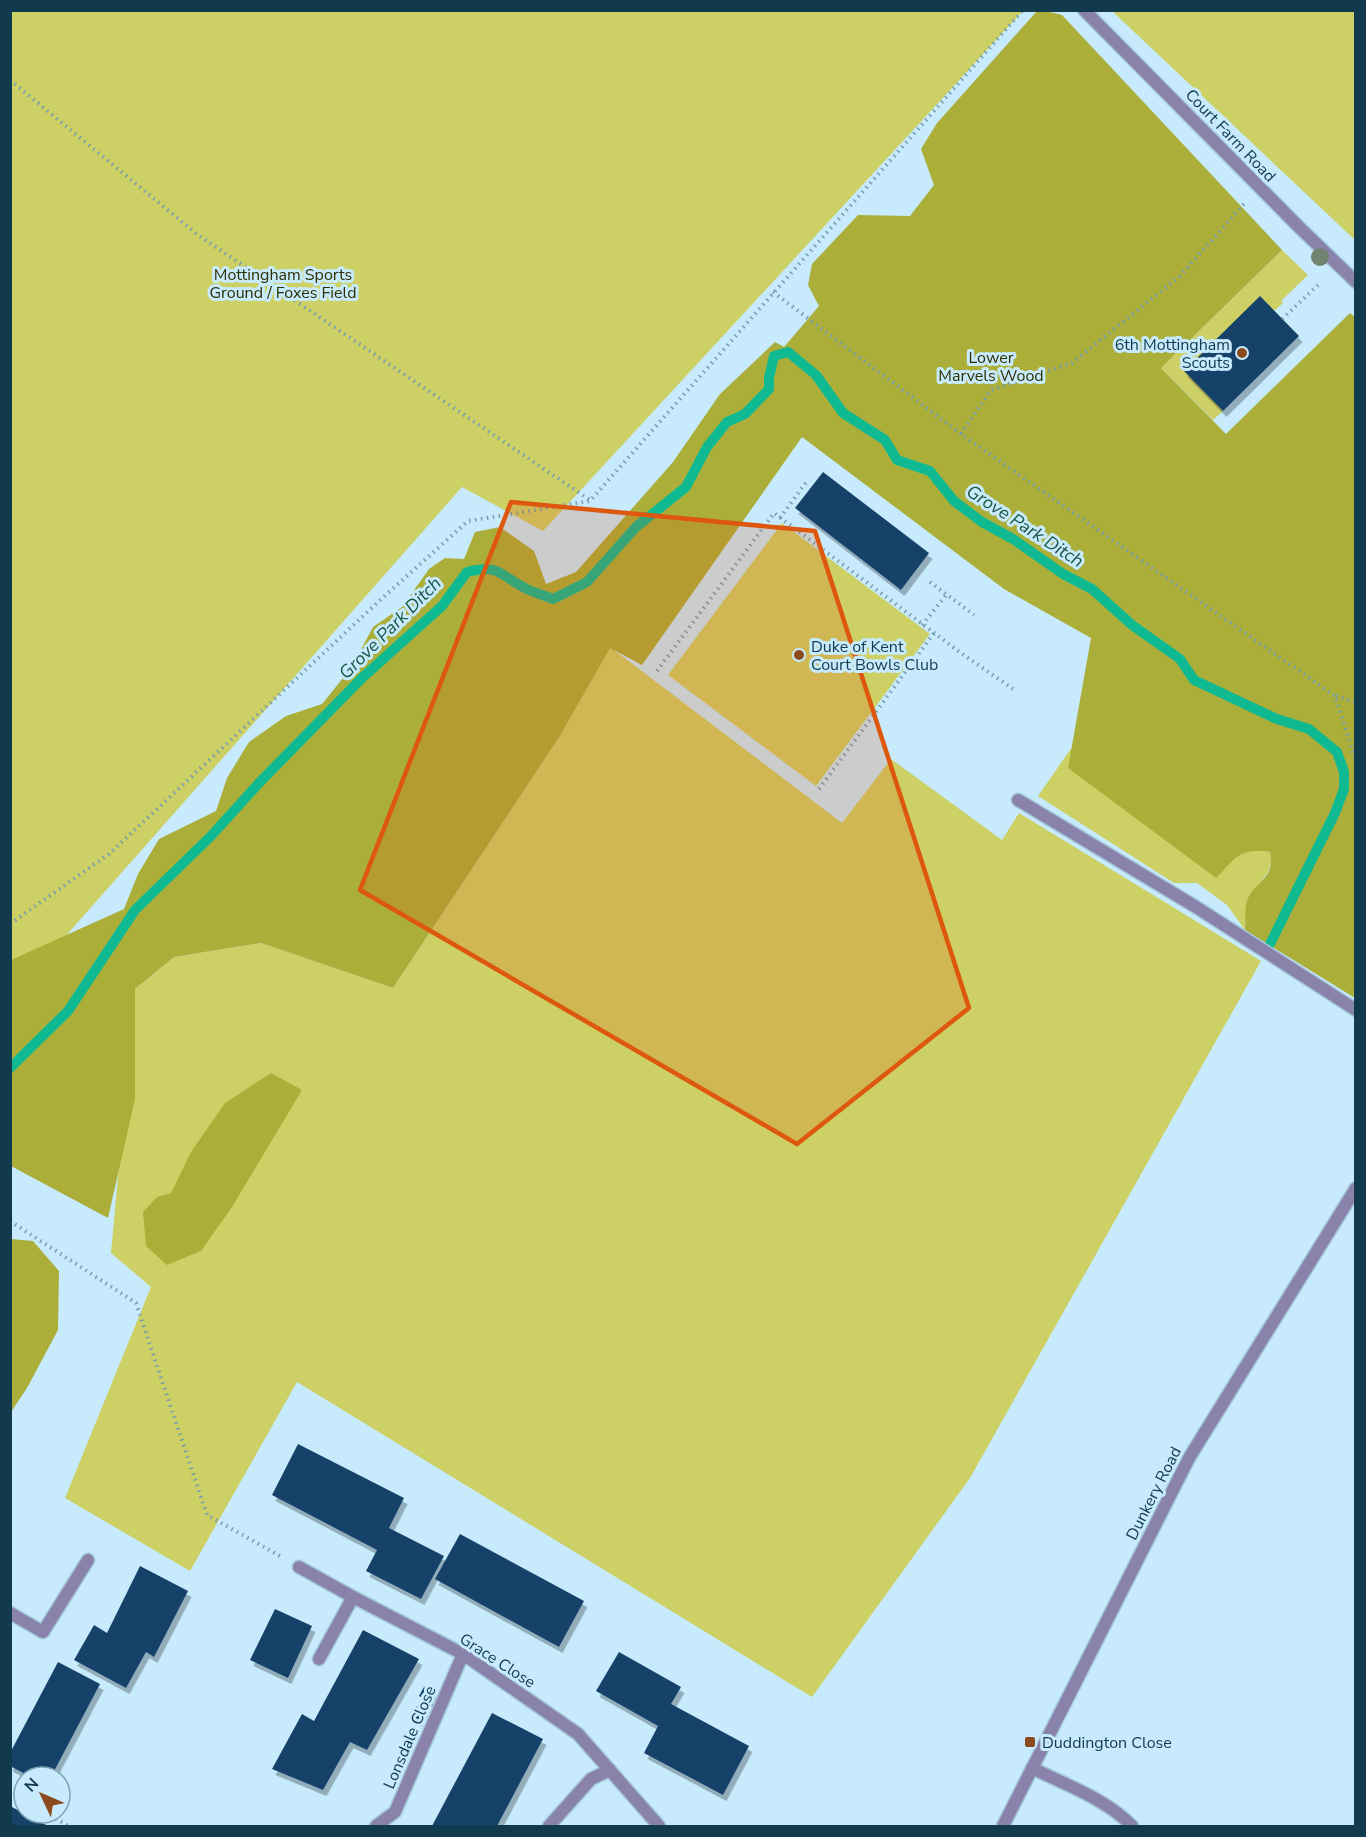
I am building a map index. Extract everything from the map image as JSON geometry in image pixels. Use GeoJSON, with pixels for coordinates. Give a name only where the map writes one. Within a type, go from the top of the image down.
{"type":"FeatureCollection","features":[{"type":"Feature","properties":{"kind":"street","name":"Court Farm Road"},"geometry":{"type":"LineString","coordinates":[[1084,10],[1356,282]]}},
{"type":"Feature","properties":{"kind":"street"},"geometry":{"type":"LineString","coordinates":[[1018,800],[1196,907],[1356,1010]]}},
{"type":"Feature","properties":{"kind":"street","name":"Dunkery Road"},"geometry":{"type":"LineString","coordinates":[[1003,1827],[1189,1458],[1356,1188]]}},
{"type":"Feature","properties":{"kind":"street"},"geometry":{"type":"LineString","coordinates":[[10,1613],[43,1632],[88,1560]]}},
{"type":"Feature","properties":{"kind":"street","name":"Grace Close"},"geometry":{"type":"LineString","coordinates":[[299,1567],[463,1654],[578,1734],[659,1827]]}},
{"type":"Feature","properties":{"kind":"street"},"geometry":{"type":"LineString","coordinates":[[319,1659],[353,1597]]}},
{"type":"Feature","properties":{"kind":"street","name":"Lonsdale Close"},"geometry":{"type":"LineString","coordinates":[[376,1827],[395,1812],[463,1654]]}},
{"type":"Feature","properties":{"kind":"street"},"geometry":{"type":"LineString","coordinates":[[1032,1768],[1104,1804],[1120,1814],[1132,1827]]}},
{"type":"Feature","properties":{"kind":"street"},"geometry":{"type":"LineString","coordinates":[[549,1827],[591,1779],[610,1770]]}},
{"type":"Feature","properties":{"kind":"path"},"geometry":{"type":"LineString","coordinates":[[10,924],[109,854],[468,521],[590,501],[1023,10]]}},
{"type":"Feature","properties":{"kind":"path"},"geometry":{"type":"LineString","coordinates":[[10,80],[198,235],[590,501]]}},
{"type":"Feature","properties":{"kind":"path"},"geometry":{"type":"LineString","coordinates":[[961,434],[991,390],[1072,363],[1180,276],[1259,187]]}},
{"type":"Feature","properties":{"kind":"path"},"geometry":{"type":"LineString","coordinates":[[1282,319],[1319,284]]}},
{"type":"Feature","properties":{"kind":"path"},"geometry":{"type":"LineString","coordinates":[[773,292],[961,434],[1335,696],[1356,702]]}},
{"type":"Feature","properties":{"kind":"path"},"geometry":{"type":"LineString","coordinates":[[780,518],[807,481]]}},
{"type":"Feature","properties":{"kind":"path"},"geometry":{"type":"LineString","coordinates":[[657,671],[774,513],[922,625],[1012,689]]}},
{"type":"Feature","properties":{"kind":"path"},"geometry":{"type":"LineString","coordinates":[[930,582],[974,615]]}},
{"type":"Feature","properties":{"kind":"path"},"geometry":{"type":"LineString","coordinates":[[922,625],[946,594]]}},
{"type":"Feature","properties":{"kind":"path"},"geometry":{"type":"LineString","coordinates":[[819,789],[934,633]]}},
{"type":"Feature","properties":{"kind":"path"},"geometry":{"type":"LineString","coordinates":[[1335,696],[1356,761]]}},
{"type":"Feature","properties":{"kind":"path"},"geometry":{"type":"LineString","coordinates":[[10,1221],[136,1303],[207,1515],[299,1567]]}},
{"type":"Feature","properties":{"kind":"highlighted area"},"geometry":{"type":"Polygon","coordinates":[[[511,502],[815,531],[969,1008],[797,1144],[360,890],[511,502]]]}},
{"type":"Feature","properties":{"kind":"green space","name":"Mottingham Sports Ground / Foxes Field"},"geometry":{"type":"Polygon","coordinates":[[[11,11],[1023,11],[543,531],[462,487],[11,998],[11,11]]]}},
{"type":"Feature","properties":{"kind":"green space","name":"Lower Marvels Wood"},"geometry":{"type":"Polygon","coordinates":[[[1037,11],[1062,15],[1282,250],[1161,368],[1226,434],[1350,313],[1355,317],[1355,998],[1245,930],[1247,901],[1270,869],[1270,852],[1245,853],[1234,859],[1216,878],[1068,768],[1091,638],[1004,589],[802,437],[642,665],[610,648],[560,736],[393,988],[261,943],[174,957],[135,989],[135,1099],[108,1218],[11,1166],[11,960],[124,909],[138,874],[159,839],[216,811],[227,778],[249,742],[286,716],[322,704],[351,668],[373,627],[402,607],[429,569],[445,558],[464,559],[475,532],[500,527],[534,551],[546,584],[576,572],[673,462],[720,394],[775,342],[784,347],[819,306],[808,285],[812,264],[858,215],[910,216],[934,185],[921,149],[937,123],[1037,11]]]}},
{"type":"Feature","properties":{"kind":"green space"},"geometry":{"type":"Polygon","coordinates":[[[1112,11],[1355,11],[1355,240],[1112,11]]]}},
{"type":"Feature","properties":{"kind":"green space"},"geometry":{"type":"Polygon","coordinates":[[[1282,250],[1308,275],[1274,311],[1223,411],[1213,420],[1161,368],[1282,250]]]}},
{"type":"Feature","properties":{"kind":"green space","name":"Duke of Kent Court Bowls Club"},"geometry":{"type":"Polygon","coordinates":[[[782,523],[930,634],[816,786],[668,675],[782,523]]]}},
{"type":"Feature","properties":{"kind":"green space"},"geometry":{"type":"Polygon","coordinates":[[[610,647],[842,823],[891,759],[1002,840],[1019,813],[1261,961],[970,1478],[812,1697],[297,1382],[190,1571],[65,1498],[151,1287],[111,1253],[135,989],[174,957],[261,943],[393,988],[560,736],[610,647]]]}},
{"type":"Feature","properties":{"kind":"green space"},"geometry":{"type":"Polygon","coordinates":[[[1072,747],[1069,768],[1240,853],[1254,850],[1270,852],[1272,860],[1268,872],[1247,901],[1245,930],[1227,905],[1197,883],[1174,883],[1038,796],[1072,747]]]}},
{"type":"Feature","properties":{"kind":"green space"},"geometry":{"type":"Polygon","coordinates":[[[271,1073],[302,1090],[232,1207],[201,1251],[167,1265],[146,1246],[143,1212],[157,1197],[171,1193],[191,1152],[225,1103],[271,1073]]]}},
{"type":"Feature","properties":{"kind":"green space"},"geometry":{"type":"Polygon","coordinates":[[[11,1239],[33,1241],[59,1271],[58,1330],[27,1388],[11,1412],[11,1239]]]}},
{"type":"Feature","properties":{"kind":"building","name":"6th Mottingham Scouts"},"geometry":{"type":"Polygon","coordinates":[[[1260,296],[1299,336],[1223,411],[1184,371],[1260,296]]]}},
{"type":"Feature","properties":{"kind":"building"},"geometry":{"type":"Polygon","coordinates":[[[823,472],[929,553],[901,590],[795,508],[823,472]]]}},
{"type":"Feature","properties":{"kind":"building"},"geometry":{"type":"Polygon","coordinates":[[[298,1444],[404,1498],[389,1528],[444,1556],[421,1599],[366,1571],[377,1550],[272,1495],[298,1444]]]}},
{"type":"Feature","properties":{"kind":"building"},"geometry":{"type":"Polygon","coordinates":[[[460,1534],[584,1601],[559,1647],[435,1579],[460,1534]]]}},
{"type":"Feature","properties":{"kind":"building"},"geometry":{"type":"Polygon","coordinates":[[[140,1566],[188,1591],[154,1657],[146,1652],[126,1688],[74,1660],[94,1625],[107,1633],[140,1566]]]}},
{"type":"Feature","properties":{"kind":"building"},"geometry":{"type":"Polygon","coordinates":[[[275,1609],[312,1626],[288,1678],[250,1660],[275,1609]]]}},
{"type":"Feature","properties":{"kind":"building"},"geometry":{"type":"Polygon","coordinates":[[[363,1630],[419,1659],[367,1750],[350,1742],[323,1790],[272,1769],[302,1714],[314,1721],[363,1630]]]}},
{"type":"Feature","properties":{"kind":"building"},"geometry":{"type":"Polygon","coordinates":[[[619,1652],[681,1687],[671,1704],[749,1746],[723,1795],[644,1753],[658,1726],[596,1691],[619,1652]]]}},
{"type":"Feature","properties":{"kind":"building"},"geometry":{"type":"Polygon","coordinates":[[[58,1662],[100,1684],[57,1765],[12,1765],[12,1767],[10,1766],[10,1753],[58,1662]]]}},
{"type":"Feature","properties":{"kind":"building"},"geometry":{"type":"Polygon","coordinates":[[[424,1687],[435,1693],[430,1702],[419,1696],[424,1687]]]}},
{"type":"Feature","properties":{"kind":"building"},"geometry":{"type":"Polygon","coordinates":[[[417,1706],[424,1710],[418,1721],[411,1716],[417,1706]]]}},
{"type":"Feature","properties":{"kind":"building"},"geometry":{"type":"Polygon","coordinates":[[[492,1713],[543,1739],[497,1826],[432,1826],[492,1713]]]}},
{"type":"Feature","properties":{"kind":"building"},"geometry":{"type":"Polygon","coordinates":[[[10,1806],[12,1807],[12,1825],[48,1826],[10,1826],[10,1806]]]}},
{"type":"Feature","properties":{"kind":"waterway","name":"Grove Park Ditch"},"geometry":{"type":"LineString","coordinates":[[10,1068],[68,1011],[135,910],[211,836],[259,783],[362,678],[442,606],[467,572],[493,570],[528,590],[553,599],[587,582],[636,527],[686,487],[707,447],[727,422],[745,414],[769,389],[774,356],[788,352],[816,375],[843,413],[885,440],[897,460],[930,471],[954,501],[982,522],[1013,539],[1063,574],[1092,589],[1132,625],[1180,659],[1194,680],[1277,719],[1309,729],[1337,752],[1344,772],[1344,789],[1335,813],[1270,944]]}},
{"type":"Feature","properties":{"kind":"place","name":"6th Mottingham Scouts"},"geometry":{"type":"Point","coordinates":[1242,353]}},
{"type":"Feature","properties":{"kind":"place","name":"Duke of Kent Court Bowls Club"},"geometry":{"type":"Point","coordinates":[799,655]}},
{"type":"Feature","properties":{"kind":"place","name":"Duddington Close"},"geometry":{"type":"Point","coordinates":[1030,1742]}}]}
